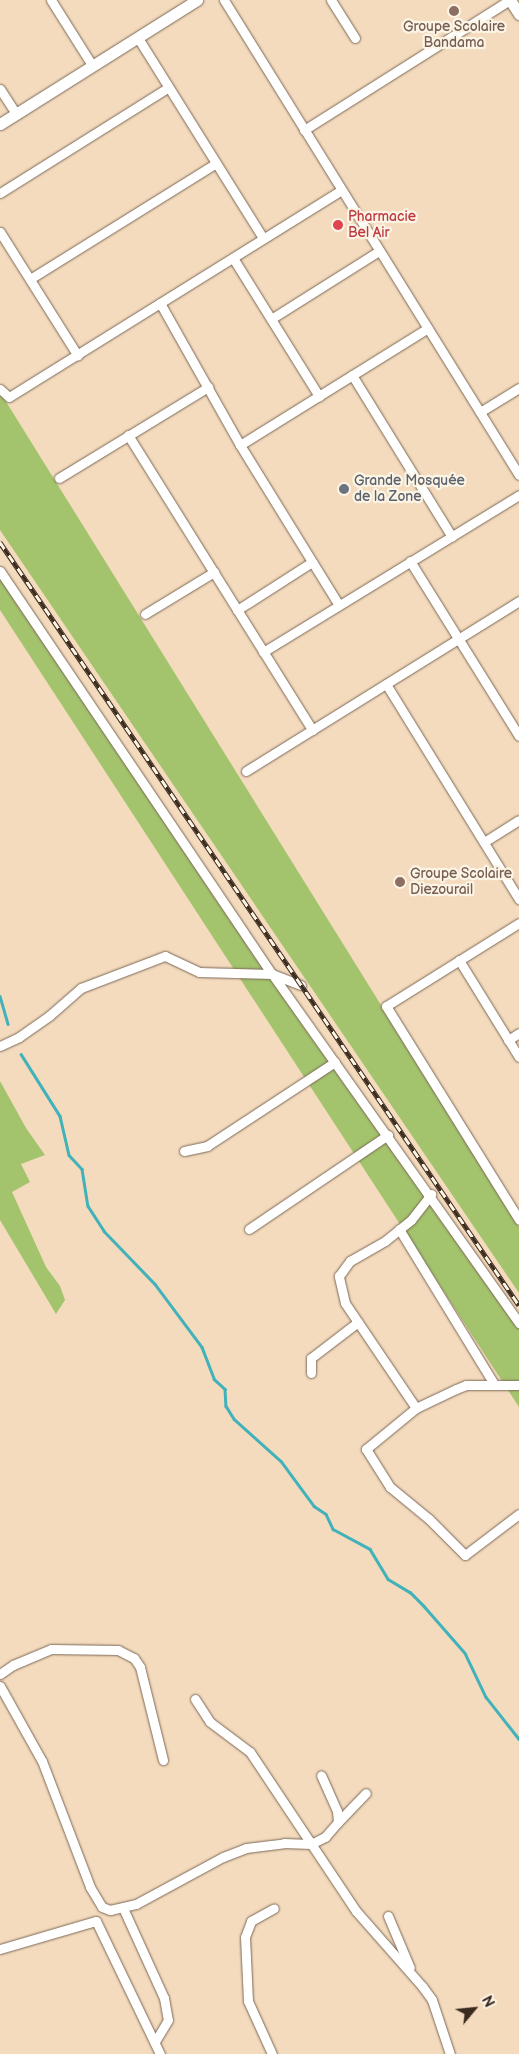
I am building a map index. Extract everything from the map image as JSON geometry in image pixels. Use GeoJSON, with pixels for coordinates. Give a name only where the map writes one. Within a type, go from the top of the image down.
{"type":"FeatureCollection","features":[{"type":"Feature","properties":{"kind":"street"},"geometry":{"type":"LineString","coordinates":[[51,0],[92,65]]}},
{"type":"Feature","properties":{"kind":"street"},"geometry":{"type":"LineString","coordinates":[[0,124],[197,0]]}},
{"type":"Feature","properties":{"kind":"street"},"geometry":{"type":"LineString","coordinates":[[224,0],[519,474]]}},
{"type":"Feature","properties":{"kind":"street"},"geometry":{"type":"LineString","coordinates":[[331,0],[355,38]]}},
{"type":"Feature","properties":{"kind":"street"},"geometry":{"type":"LineString","coordinates":[[304,130],[511,0],[519,14]]}},
{"type":"Feature","properties":{"kind":"street"},"geometry":{"type":"LineString","coordinates":[[138,38],[263,238]]}},
{"type":"Feature","properties":{"kind":"street"},"geometry":{"type":"LineString","coordinates":[[0,193],[169,87]]}},
{"type":"Feature","properties":{"kind":"street"},"geometry":{"type":"LineString","coordinates":[[0,89],[16,114]]}},
{"type":"Feature","properties":{"kind":"street"},"geometry":{"type":"LineString","coordinates":[[30,279],[216,162]]}},
{"type":"Feature","properties":{"kind":"street"},"geometry":{"type":"LineString","coordinates":[[0,390],[9,397],[78,356],[341,190]]}},
{"type":"Feature","properties":{"kind":"street"},"geometry":{"type":"LineString","coordinates":[[0,232],[78,356]]}},
{"type":"Feature","properties":{"kind":"street"},"geometry":{"type":"LineString","coordinates":[[271,318],[379,251]]}},
{"type":"Feature","properties":{"kind":"street"},"geometry":{"type":"LineString","coordinates":[[233,258],[319,396]]}},
{"type":"Feature","properties":{"kind":"street"},"geometry":{"type":"LineString","coordinates":[[160,303],[240,445],[339,605]]}},
{"type":"Feature","properties":{"kind":"street"},"geometry":{"type":"LineString","coordinates":[[240,445],[428,328]]}},
{"type":"Feature","properties":{"kind":"street"},"geometry":{"type":"LineString","coordinates":[[352,375],[452,537]]}},
{"type":"Feature","properties":{"kind":"street"},"geometry":{"type":"LineString","coordinates":[[59,478],[208,387]]}},
{"type":"Feature","properties":{"kind":"street"},"geometry":{"type":"LineString","coordinates":[[480,412],[519,388]]}},
{"type":"Feature","properties":{"kind":"street"},"geometry":{"type":"LineString","coordinates":[[128,435],[312,730]]}},
{"type":"Feature","properties":{"kind":"street"},"geometry":{"type":"LineString","coordinates":[[263,652],[519,495]]}},
{"type":"Feature","properties":{"kind":"street"},"geometry":{"type":"LineString","coordinates":[[410,561],[518,733]]}},
{"type":"Feature","properties":{"kind":"street"},"geometry":{"type":"LineString","coordinates":[[237,610],[312,562]]}},
{"type":"Feature","properties":{"kind":"street"},"geometry":{"type":"LineString","coordinates":[[0,571],[272,974],[431,1194],[519,1323]]}},
{"type":"Feature","properties":{"kind":"street"},"geometry":{"type":"LineString","coordinates":[[145,614],[214,572]]}},
{"type":"Feature","properties":{"kind":"street"},"geometry":{"type":"LineString","coordinates":[[246,771],[519,601]]}},
{"type":"Feature","properties":{"kind":"street"},"geometry":{"type":"LineString","coordinates":[[386,684],[519,899]]}},
{"type":"Feature","properties":{"kind":"street"},"geometry":{"type":"LineString","coordinates":[[484,842],[519,820]]}},
{"type":"Feature","properties":{"kind":"street"},"geometry":{"type":"LineString","coordinates":[[519,923],[386,1006],[519,1220]]}},
{"type":"Feature","properties":{"kind":"street"},"geometry":{"type":"LineString","coordinates":[[0,1046],[19,1038],[50,1016],[81,988],[158,957],[174,959],[205,974],[272,974],[301,985]]}},
{"type":"Feature","properties":{"kind":"street"},"geometry":{"type":"LineString","coordinates":[[459,960],[519,1058]]}},
{"type":"Feature","properties":{"kind":"street"},"geometry":{"type":"LineString","coordinates":[[508,1040],[519,1033]]}},
{"type":"Feature","properties":{"kind":"street"},"geometry":{"type":"LineString","coordinates":[[184,1151],[207,1146],[335,1062]]}},
{"type":"Feature","properties":{"kind":"street"},"geometry":{"type":"LineString","coordinates":[[249,1229],[388,1135]]}},
{"type":"Feature","properties":{"kind":"street"},"geometry":{"type":"LineString","coordinates":[[416,1408],[358,1322],[341,1293],[339,1276],[350,1261],[400,1229],[431,1194]]}},
{"type":"Feature","properties":{"kind":"street"},"geometry":{"type":"LineString","coordinates":[[400,1229],[494,1384]]}},
{"type":"Feature","properties":{"kind":"street"},"geometry":{"type":"LineString","coordinates":[[311,1373],[310,1358],[358,1322]]}},
{"type":"Feature","properties":{"kind":"street"},"geometry":{"type":"LineString","coordinates":[[519,1385],[466,1385],[416,1408],[366,1449],[390,1487],[429,1519],[465,1556],[519,1514]]}},
{"type":"Feature","properties":{"kind":"street"},"geometry":{"type":"LineString","coordinates":[[0,1674],[13,1665],[51,1649],[118,1650],[134,1658],[140,1667],[163,1760]]}},
{"type":"Feature","properties":{"kind":"street"},"geometry":{"type":"LineString","coordinates":[[0,1686],[42,1761],[90,1887],[102,1907],[110,1910],[124,1908],[167,1888],[223,1857],[246,1848],[284,1842],[311,1844],[325,1837],[366,1793]]}},
{"type":"Feature","properties":{"kind":"street"},"geometry":{"type":"LineString","coordinates":[[195,1700],[210,1722],[250,1752],[356,1910],[432,2000],[450,2054]]}},
{"type":"Feature","properties":{"kind":"street"},"geometry":{"type":"LineString","coordinates":[[321,1775],[337,1811],[338,1822]]}},
{"type":"Feature","properties":{"kind":"street"},"geometry":{"type":"LineString","coordinates":[[124,1908],[164,1998],[168,2020],[154,2042]]}},
{"type":"Feature","properties":{"kind":"street"},"geometry":{"type":"LineString","coordinates":[[272,2054],[248,2002],[246,1937],[251,1921],[274,1908]]}},
{"type":"Feature","properties":{"kind":"street"},"geometry":{"type":"LineString","coordinates":[[388,1916],[411,1973]]}},
{"type":"Feature","properties":{"kind":"street"},"geometry":{"type":"LineString","coordinates":[[0,1949],[96,1921],[160,2054]]}},
{"type":"Feature","properties":{"kind":"green space"},"geometry":{"type":"Polygon","coordinates":[[[0,392],[519,1227],[519,1293],[0,530],[0,392]]]}},
{"type":"Feature","properties":{"kind":"green space"},"geometry":{"type":"Polygon","coordinates":[[[0,566],[519,1328],[519,1407],[0,610],[0,566]]]}},
{"type":"Feature","properties":{"kind":"green space"},"geometry":{"type":"Polygon","coordinates":[[[0,1081],[26,1128],[45,1155],[21,1164],[30,1182],[12,1192],[46,1267],[60,1286],[65,1300],[56,1314],[0,1220],[0,1081]]]}},
{"type":"Feature","properties":{"kind":"waterway"},"geometry":{"type":"LineString","coordinates":[[0,996],[8,1024]]}},
{"type":"Feature","properties":{"kind":"waterway"},"geometry":{"type":"LineString","coordinates":[[21,1054],[60,1116],[69,1155],[82,1169],[88,1206],[104,1231],[155,1284],[202,1347],[214,1379],[225,1389],[226,1406],[234,1419],[281,1461],[314,1506],[326,1514],[333,1529],[370,1549],[388,1579],[410,1592],[424,1606],[465,1653],[486,1697],[519,1739]]}},
{"type":"Feature","properties":{"kind":"railway"},"geometry":{"type":"LineString","coordinates":[[0,542],[519,1305]]}},
{"type":"Feature","properties":{"kind":"place","name":"Groupe Scolaire Bandama"},"geometry":{"type":"Point","coordinates":[454,11]}},
{"type":"Feature","properties":{"kind":"place","name":"Pharmacie Bel Air"},"geometry":{"type":"Point","coordinates":[338,225]}},
{"type":"Feature","properties":{"kind":"place","name":"Grande Mosquée de la Zone"},"geometry":{"type":"Point","coordinates":[344,489]}},
{"type":"Feature","properties":{"kind":"place","name":"Groupe Scolaire Diezourail"},"geometry":{"type":"Point","coordinates":[400,882]}}]}
